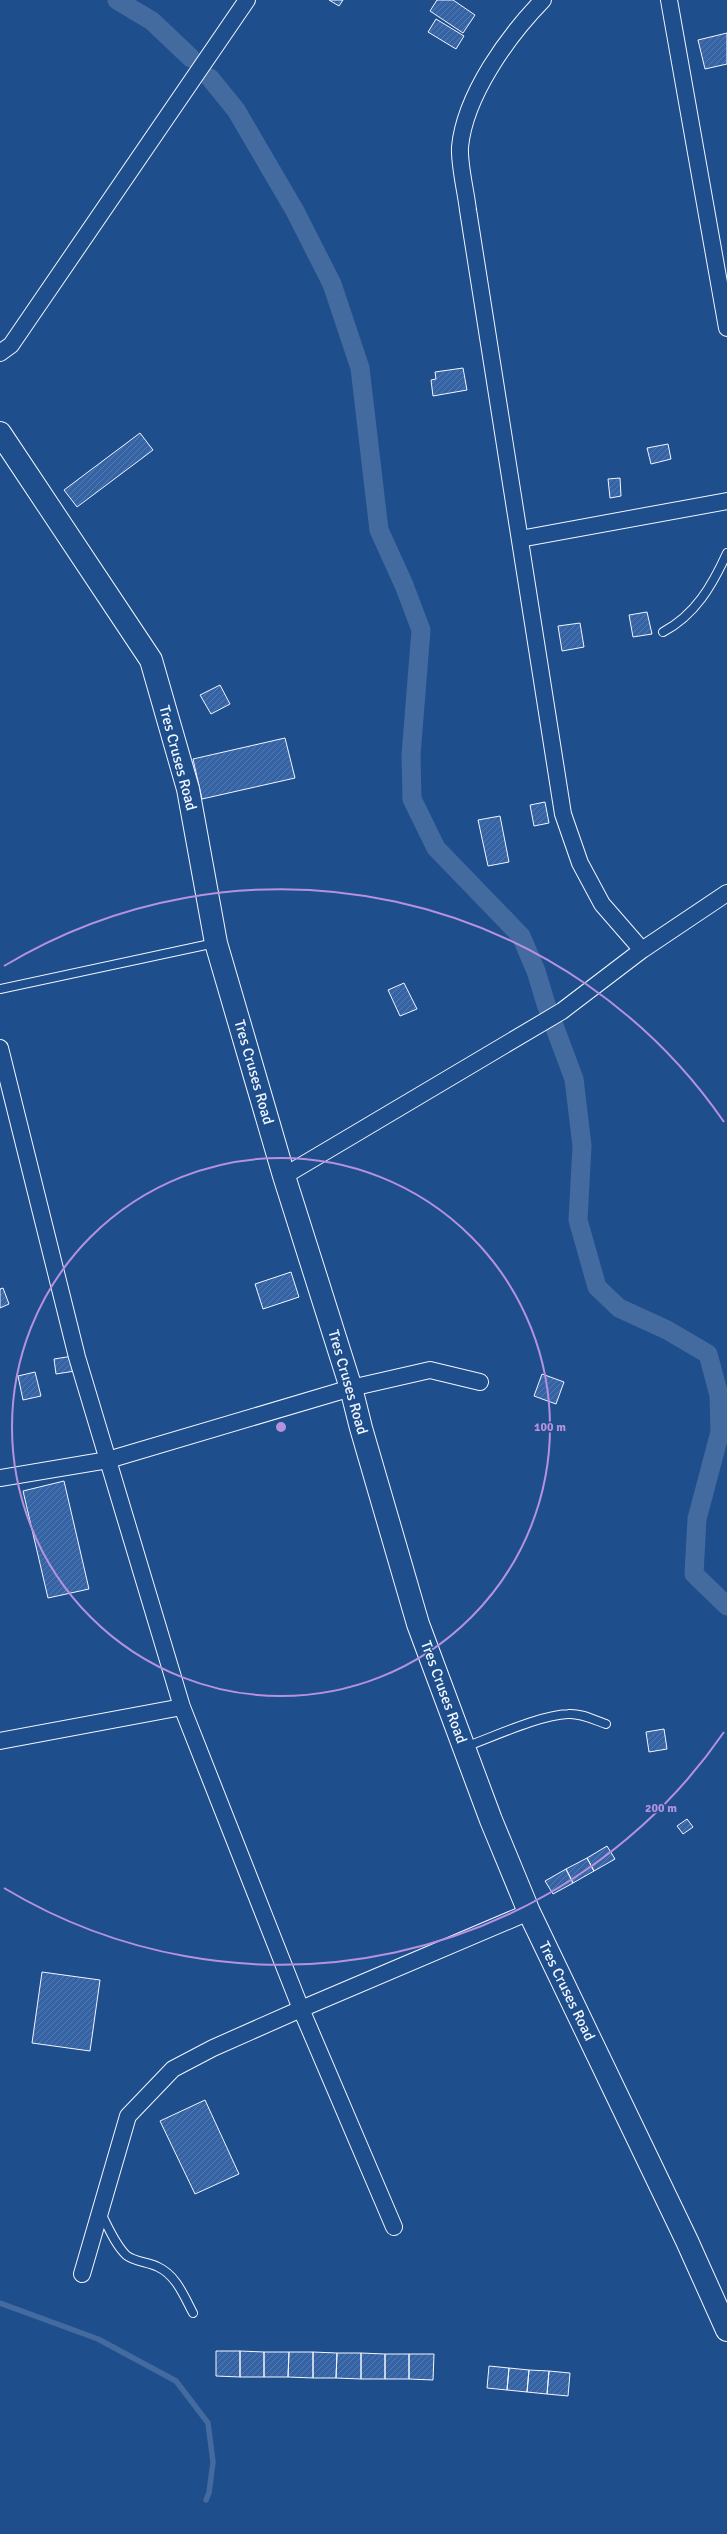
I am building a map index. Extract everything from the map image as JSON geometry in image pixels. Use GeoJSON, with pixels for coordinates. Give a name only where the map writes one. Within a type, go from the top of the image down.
{"type":"FeatureCollection","features":[{"type":"Feature","properties":{"kind":"main road","name":"Tres Cruses Road"},"geometry":{"type":"LineString","coordinates":[[0,433],[151,660],[188,789],[216,942],[284,1176],[352,1388],[361,1428],[418,1624],[464,1748],[529,1912],[688,2241],[727,2330]]}},
{"type":"Feature","properties":{"kind":"street"},"geometry":{"type":"LineString","coordinates":[[0,353],[11,345],[246,0]]}},
{"type":"Feature","properties":{"kind":"street"},"geometry":{"type":"LineString","coordinates":[[543,0],[519,25],[472,99],[460,147],[563,814],[580,863],[602,904],[642,950]]}},
{"type":"Feature","properties":{"kind":"street"},"geometry":{"type":"LineString","coordinates":[[669,0],[727,328]]}},
{"type":"Feature","properties":{"kind":"street"},"geometry":{"type":"LineString","coordinates":[[520,539],[727,501]]}},
{"type":"Feature","properties":{"kind":"street"},"geometry":{"type":"LineString","coordinates":[[284,1176],[562,1011],[642,950],[727,894]]}},
{"type":"Feature","properties":{"kind":"street"},"geometry":{"type":"LineString","coordinates":[[0,1048],[77,1357],[182,1708],[301,2009],[394,2227]]}},
{"type":"Feature","properties":{"kind":"street"},"geometry":{"type":"LineString","coordinates":[[0,1478],[108,1460],[352,1388],[430,1370],[480,1382]]}},
{"type":"Feature","properties":{"kind":"street"},"geometry":{"type":"LineString","coordinates":[[0,1743],[182,1708]]}},
{"type":"Feature","properties":{"kind":"street"},"geometry":{"type":"LineString","coordinates":[[82,2274],[128,2116],[172,2069],[213,2048],[301,2009],[529,1912]]}},
{"type":"Feature","properties":{"kind":"lane"},"geometry":{"type":"LineString","coordinates":[[663,632],[680,623],[699,603],[715,580],[727,553]]}},
{"type":"Feature","properties":{"kind":"lane"},"geometry":{"type":"LineString","coordinates":[[0,989],[216,942]]}},
{"type":"Feature","properties":{"kind":"lane"},"geometry":{"type":"LineString","coordinates":[[464,1748],[543,1720],[568,1714],[583,1716],[606,1724]]}},
{"type":"Feature","properties":{"kind":"lane"},"geometry":{"type":"LineString","coordinates":[[100,2212],[111,2234],[127,2256],[158,2267],[170,2275],[178,2285],[193,2313]]}},
{"type":"Feature","properties":{"kind":"building"},"geometry":{"type":"Polygon","coordinates":[[[329,0],[343,0],[339,6],[329,0]]]}},
{"type":"Feature","properties":{"kind":"building"},"geometry":{"type":"Polygon","coordinates":[[[437,0],[453,0],[475,15],[463,33],[430,11],[437,0]]]}},
{"type":"Feature","properties":{"kind":"building"},"geometry":{"type":"Polygon","coordinates":[[[436,19],[464,36],[456,49],[428,32],[436,19]]]}},
{"type":"Feature","properties":{"kind":"building"},"geometry":{"type":"Polygon","coordinates":[[[727,33],[727,64],[705,69],[698,40],[727,33]]]}},
{"type":"Feature","properties":{"kind":"building"},"geometry":{"type":"Polygon","coordinates":[[[463,368],[467,390],[433,396],[431,380],[436,379],[435,372],[463,368]]]}},
{"type":"Feature","properties":{"kind":"building"},"geometry":{"type":"Polygon","coordinates":[[[140,433],[153,450],[77,507],[64,490],[140,433]]]}},
{"type":"Feature","properties":{"kind":"building"},"geometry":{"type":"Polygon","coordinates":[[[668,444],[671,459],[651,464],[647,448],[668,444]]]}},
{"type":"Feature","properties":{"kind":"building"},"geometry":{"type":"Polygon","coordinates":[[[620,478],[621,496],[610,498],[608,479],[620,478]]]}},
{"type":"Feature","properties":{"kind":"building"},"geometry":{"type":"Polygon","coordinates":[[[647,612],[652,634],[633,637],[629,615],[647,612]]]}},
{"type":"Feature","properties":{"kind":"building"},"geometry":{"type":"Polygon","coordinates":[[[580,623],[584,647],[562,651],[558,626],[580,623]]]}},
{"type":"Feature","properties":{"kind":"building"},"geometry":{"type":"Polygon","coordinates":[[[220,685],[230,704],[211,714],[200,695],[220,685]]]}},
{"type":"Feature","properties":{"kind":"building"},"geometry":{"type":"Polygon","coordinates":[[[285,738],[295,778],[202,799],[193,759],[285,738]]]}},
{"type":"Feature","properties":{"kind":"building"},"geometry":{"type":"Polygon","coordinates":[[[545,802],[549,823],[534,826],[530,805],[545,802]]]}},
{"type":"Feature","properties":{"kind":"building"},"geometry":{"type":"Polygon","coordinates":[[[500,816],[509,862],[488,866],[478,820],[500,816]]]}},
{"type":"Feature","properties":{"kind":"building"},"geometry":{"type":"Polygon","coordinates":[[[404,983],[417,1009],[400,1016],[388,990],[404,983]]]}},
{"type":"Feature","properties":{"kind":"building"},"geometry":{"type":"Polygon","coordinates":[[[291,1272],[299,1297],[263,1309],[255,1284],[291,1272]]]}},
{"type":"Feature","properties":{"kind":"building"},"geometry":{"type":"Polygon","coordinates":[[[3,1288],[9,1304],[0,1308],[0,1289],[3,1288]]]}},
{"type":"Feature","properties":{"kind":"building"},"geometry":{"type":"Polygon","coordinates":[[[73,1356],[75,1371],[56,1374],[54,1359],[73,1356]]]}},
{"type":"Feature","properties":{"kind":"building"},"geometry":{"type":"Polygon","coordinates":[[[35,1372],[41,1396],[23,1400],[18,1376],[35,1372]]]}},
{"type":"Feature","properties":{"kind":"building"},"geometry":{"type":"Polygon","coordinates":[[[542,1374],[564,1382],[556,1404],[534,1396],[542,1374]]]}},
{"type":"Feature","properties":{"kind":"building"},"geometry":{"type":"Polygon","coordinates":[[[64,1481],[89,1589],[48,1598],[23,1491],[64,1481]]]}},
{"type":"Feature","properties":{"kind":"building"},"geometry":{"type":"Polygon","coordinates":[[[664,1729],[667,1749],[649,1752],[646,1732],[664,1729]]]}},
{"type":"Feature","properties":{"kind":"building"},"geometry":{"type":"Polygon","coordinates":[[[687,1819],[693,1827],[683,1834],[677,1826],[687,1819]]]}},
{"type":"Feature","properties":{"kind":"building"},"geometry":{"type":"Polygon","coordinates":[[[607,1846],[615,1859],[594,1871],[587,1858],[607,1846]]]}},
{"type":"Feature","properties":{"kind":"building"},"geometry":{"type":"Polygon","coordinates":[[[587,1858],[594,1871],[573,1883],[566,1869],[587,1858]]]}},
{"type":"Feature","properties":{"kind":"building"},"geometry":{"type":"Polygon","coordinates":[[[566,1869],[573,1883],[553,1894],[545,1881],[566,1869]]]}},
{"type":"Feature","properties":{"kind":"building"},"geometry":{"type":"Polygon","coordinates":[[[42,1972],[100,1980],[90,2051],[32,2043],[42,1972]]]}},
{"type":"Feature","properties":{"kind":"building"},"geometry":{"type":"Polygon","coordinates":[[[205,2100],[239,2174],[195,2194],[160,2121],[205,2100]]]}},
{"type":"Feature","properties":{"kind":"building"},"geometry":{"type":"Polygon","coordinates":[[[216,2351],[240,2351],[240,2377],[216,2376],[216,2351]]]}},
{"type":"Feature","properties":{"kind":"building"},"geometry":{"type":"Polygon","coordinates":[[[240,2351],[264,2352],[264,2377],[240,2377],[240,2351]]]}},
{"type":"Feature","properties":{"kind":"building"},"geometry":{"type":"Polygon","coordinates":[[[264,2352],[289,2352],[288,2377],[264,2377],[264,2352]]]}},
{"type":"Feature","properties":{"kind":"building"},"geometry":{"type":"Polygon","coordinates":[[[289,2352],[313,2352],[313,2378],[288,2377],[289,2352]]]}},
{"type":"Feature","properties":{"kind":"building"},"geometry":{"type":"Polygon","coordinates":[[[313,2352],[337,2353],[336,2378],[313,2378],[313,2352]]]}},
{"type":"Feature","properties":{"kind":"building"},"geometry":{"type":"Polygon","coordinates":[[[337,2353],[361,2353],[361,2379],[336,2378],[337,2353]]]}},
{"type":"Feature","properties":{"kind":"building"},"geometry":{"type":"Polygon","coordinates":[[[361,2353],[385,2354],[385,2379],[361,2379],[361,2353]]]}},
{"type":"Feature","properties":{"kind":"building"},"geometry":{"type":"Polygon","coordinates":[[[385,2354],[409,2354],[409,2379],[385,2379],[385,2354]]]}},
{"type":"Feature","properties":{"kind":"building"},"geometry":{"type":"Polygon","coordinates":[[[409,2354],[434,2354],[433,2380],[409,2379],[409,2354]]]}},
{"type":"Feature","properties":{"kind":"building"},"geometry":{"type":"Polygon","coordinates":[[[489,2366],[509,2368],[507,2390],[487,2388],[489,2366]]]}},
{"type":"Feature","properties":{"kind":"building"},"geometry":{"type":"Polygon","coordinates":[[[509,2368],[529,2370],[527,2392],[507,2390],[509,2368]]]}},
{"type":"Feature","properties":{"kind":"building"},"geometry":{"type":"Polygon","coordinates":[[[529,2370],[549,2371],[547,2394],[527,2392],[529,2370]]]}},
{"type":"Feature","properties":{"kind":"building"},"geometry":{"type":"Polygon","coordinates":[[[549,2371],[570,2373],[568,2396],[547,2394],[549,2371]]]}},
{"type":"Feature","properties":{"kind":"waterway"},"geometry":{"type":"LineString","coordinates":[[117,0],[152,21],[191,58]]}},
{"type":"Feature","properties":{"kind":"waterway"},"geometry":{"type":"LineString","coordinates":[[210,78],[236,110],[295,211],[332,284],[360,368],[379,530],[404,585],[421,630],[411,755],[412,799],[436,848],[521,936],[536,971],[546,1004],[574,1079],[582,1146],[578,1220],[597,1287],[619,1308],[667,1330],[708,1354],[719,1395],[720,1432],[697,1519],[694,1574],[727,1606]]}},
{"type":"Feature","properties":{"kind":"waterway"},"geometry":{"type":"LineString","coordinates":[[0,2303],[98,2339],[176,2381],[208,2423],[213,2462],[209,2493],[206,2500]]}}]}
